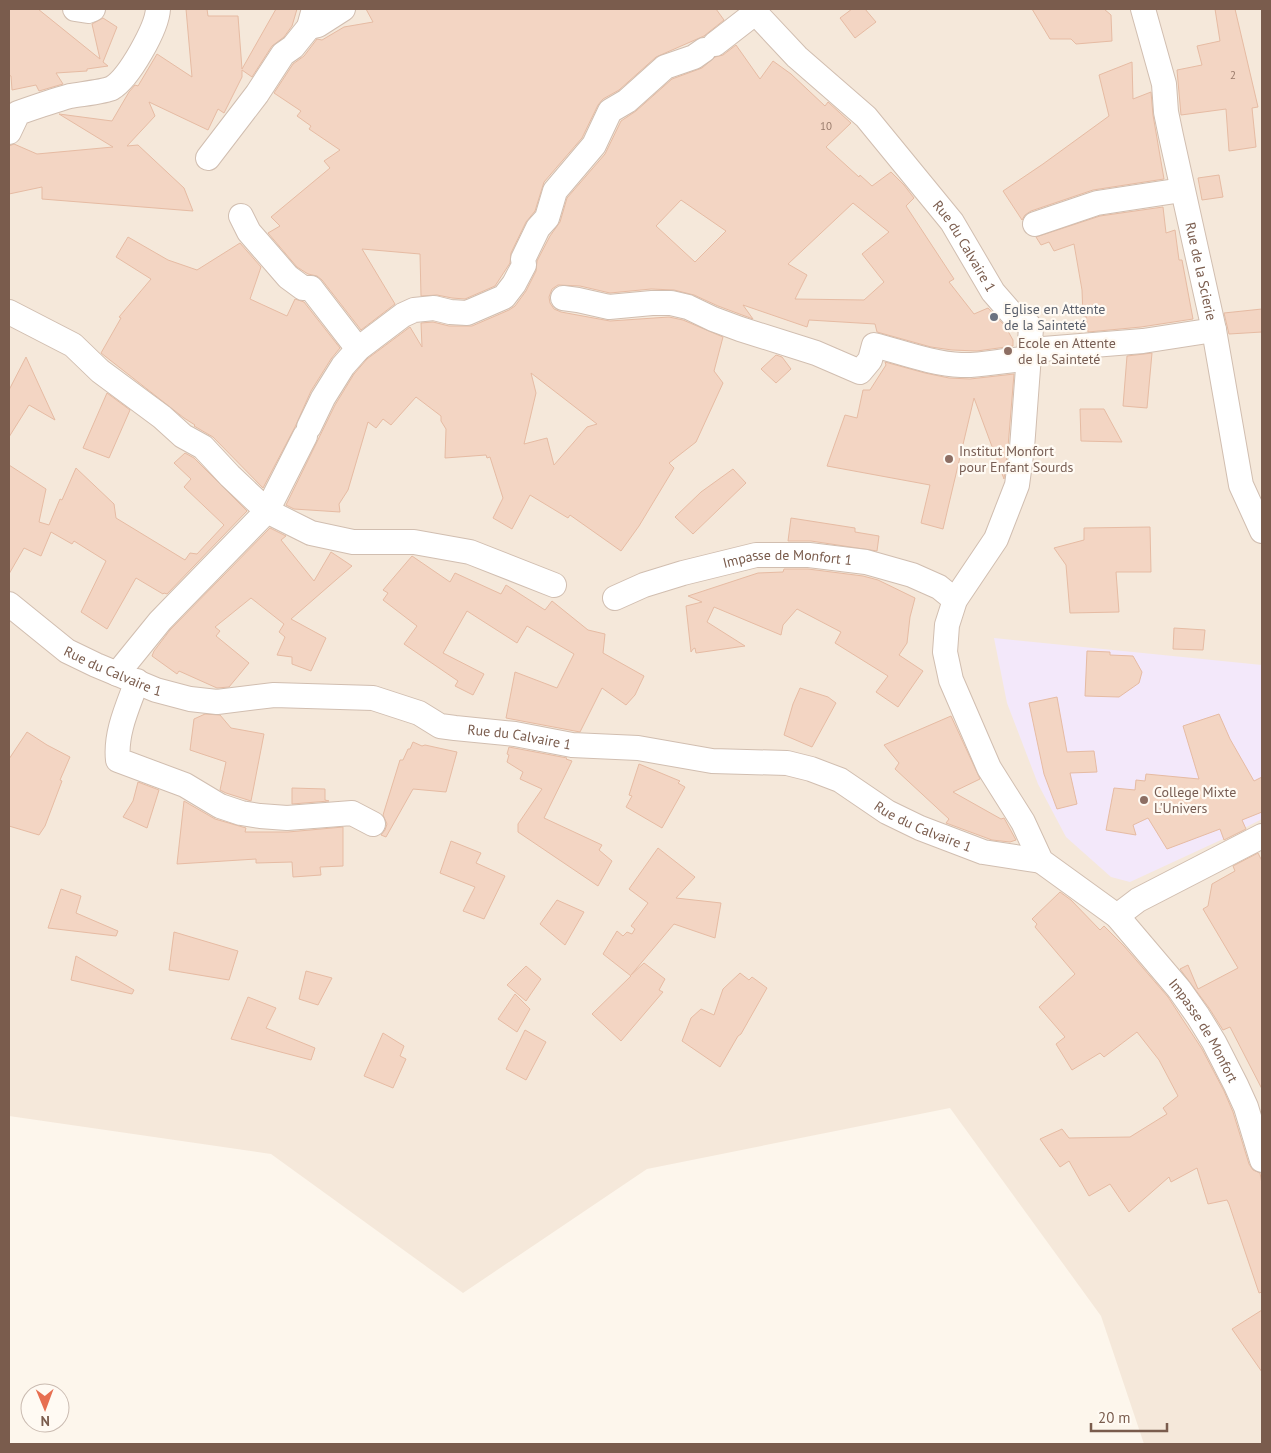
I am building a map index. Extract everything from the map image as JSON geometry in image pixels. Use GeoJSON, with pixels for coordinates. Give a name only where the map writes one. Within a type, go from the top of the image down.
{"type":"FeatureCollection","features":[{"type":"Feature","properties":{"kind":"street"},"geometry":{"type":"LineString","coordinates":[[75,9],[88,11],[93,9]]}},
{"type":"Feature","properties":{"kind":"street"},"geometry":{"type":"LineString","coordinates":[[12,117],[70,96],[112,88],[124,77],[152,34],[158,17],[158,9]]}},
{"type":"Feature","properties":{"kind":"street"},"geometry":{"type":"LineString","coordinates":[[208,158],[257,94],[282,54],[293,48],[312,18],[318,25],[343,9]]}},
{"type":"Feature","properties":{"kind":"street","name":"Rue de la Scierie"},"geometry":{"type":"LineString","coordinates":[[1143,9],[1164,84],[1166,112],[1214,330],[1242,485],[1262,531]]}},
{"type":"Feature","properties":{"kind":"street"},"geometry":{"type":"LineString","coordinates":[[373,824],[352,813],[288,818],[241,813],[220,806],[185,785],[118,760],[117,748],[124,717],[127,678],[160,621],[267,511],[323,398],[344,366],[358,349],[403,315],[414,310],[434,308],[450,312],[467,313],[504,297],[514,284],[524,265],[523,259],[538,228],[547,218],[555,191],[594,145],[610,111],[627,101],[665,67],[694,56],[710,47],[754,11]]}},
{"type":"Feature","properties":{"kind":"street","name":"Rue du Calvaire 1"},"geometry":{"type":"LineString","coordinates":[[754,11],[797,57],[866,117],[952,222],[993,292],[1013,315],[1024,319],[1031,328],[1022,448],[1017,485],[996,539],[955,600],[947,625],[945,652],[951,680],[990,768],[1023,822],[1041,860],[1117,916]]}},
{"type":"Feature","properties":{"kind":"street"},"geometry":{"type":"LineString","coordinates":[[1035,224],[1097,203],[1182,190]]}},
{"type":"Feature","properties":{"kind":"street"},"geometry":{"type":"LineString","coordinates":[[241,216],[249,232],[275,264],[303,288],[311,288],[358,349]]}},
{"type":"Feature","properties":{"kind":"street"},"geometry":{"type":"LineString","coordinates":[[563,298],[609,307],[671,303],[740,329],[816,354],[860,372],[870,360],[874,345],[929,360],[961,365],[1214,330]]}},
{"type":"Feature","properties":{"kind":"street"},"geometry":{"type":"LineString","coordinates":[[9,312],[73,345],[100,372],[162,417],[183,436],[203,447],[267,511],[311,533],[353,542],[414,542],[470,552],[554,585]]}},
{"type":"Feature","properties":{"kind":"street","name":"Impasse de Monfort 1"},"geometry":{"type":"LineString","coordinates":[[615,598],[644,585],[683,573],[756,556],[809,554],[866,562],[912,575],[939,587],[955,600]]}},
{"type":"Feature","properties":{"kind":"street","name":"Rue du Calvaire 1"},"geometry":{"type":"LineString","coordinates":[[9,604],[67,651],[156,690],[190,699],[217,702],[274,695],[373,698],[419,713],[440,726],[515,734],[572,745],[638,748],[712,760],[787,763],[811,769],[840,780],[887,812],[920,828],[983,852],[1041,860]]}},
{"type":"Feature","properties":{"kind":"street"},"geometry":{"type":"LineString","coordinates":[[1117,916],[1138,900],[1262,836]]}},
{"type":"Feature","properties":{"kind":"street","name":"Impasse de Monfort"},"geometry":{"type":"LineString","coordinates":[[1117,916],[1179,989],[1214,1042],[1246,1107],[1262,1160]]}},
{"type":"Feature","properties":{"kind":"shaded area"},"geometry":{"type":"Polygon","coordinates":[[[9,9],[1262,9],[1262,1444],[1144,1444],[1101,1316],[950,1108],[647,1169],[463,1293],[271,1154],[9,1116],[9,9]]]}},
{"type":"Feature","properties":{"kind":"shaded area"},"geometry":{"type":"Polygon","coordinates":[[[994,638],[1262,665],[1262,819],[1130,882],[1111,877],[1066,837],[1038,784],[1007,703],[994,638]]]}},
{"type":"Feature","properties":{"kind":"building"},"geometry":{"type":"Polygon","coordinates":[[[9,9],[38,9],[100,59],[92,24],[103,18],[117,27],[103,62],[108,66],[87,69],[87,71],[56,73],[63,84],[39,91],[36,85],[12,90],[11,76],[9,75],[9,9]]]}},
{"type":"Feature","properties":{"kind":"building"},"geometry":{"type":"Polygon","coordinates":[[[186,9],[207,9],[208,16],[238,16],[242,69],[276,9],[297,9],[292,26],[284,37],[272,46],[252,77],[242,70],[242,77],[224,113],[218,109],[208,130],[149,102],[155,116],[127,146],[138,145],[184,188],[193,211],[42,199],[42,187],[9,194],[9,146],[14,144],[37,154],[113,147],[59,114],[112,121],[129,92],[135,85],[138,86],[157,54],[192,77],[186,9]]]}},
{"type":"Feature","properties":{"kind":"building"},"geometry":{"type":"Polygon","coordinates":[[[366,9],[716,9],[724,20],[704,36],[656,57],[619,90],[603,99],[598,105],[582,138],[544,182],[535,211],[526,222],[511,253],[510,263],[495,286],[465,299],[437,295],[421,296],[420,254],[362,249],[395,304],[361,330],[322,280],[297,267],[268,233],[280,226],[271,217],[330,168],[324,161],[340,150],[309,129],[311,126],[297,116],[301,111],[274,93],[293,64],[304,56],[317,39],[322,40],[344,27],[373,22],[366,9]]]}},
{"type":"Feature","properties":{"kind":"building"},"geometry":{"type":"Polygon","coordinates":[[[852,9],[865,9],[876,22],[855,38],[840,18],[852,9]]]}},
{"type":"Feature","properties":{"kind":"building"},"geometry":{"type":"Polygon","coordinates":[[[1032,9],[1104,9],[1111,15],[1112,41],[1076,44],[1071,39],[1050,39],[1032,9]]]}},
{"type":"Feature","properties":{"kind":"building"},"geometry":{"type":"Polygon","coordinates":[[[1215,9],[1235,9],[1258,107],[1252,108],[1256,147],[1229,151],[1226,109],[1181,115],[1177,70],[1202,65],[1197,46],[1220,41],[1215,9]]]}},
{"type":"Feature","properties":{"kind":"building"},"geometry":{"type":"Polygon","coordinates":[[[736,45],[760,79],[773,61],[791,74],[825,106],[828,102],[851,123],[826,147],[859,177],[860,175],[872,186],[891,172],[904,185],[914,198],[906,206],[954,279],[949,282],[974,314],[988,308],[1005,326],[1013,340],[1013,346],[977,351],[952,350],[931,347],[877,332],[875,324],[809,320],[807,327],[743,305],[753,319],[694,295],[674,290],[651,289],[610,293],[580,286],[558,285],[552,289],[549,297],[554,309],[561,312],[610,321],[669,317],[683,320],[723,337],[714,371],[723,383],[696,442],[669,463],[674,468],[639,526],[621,551],[570,515],[568,518],[530,495],[512,529],[493,518],[503,498],[490,457],[487,458],[486,455],[445,458],[446,429],[441,421],[441,416],[416,397],[391,425],[383,419],[376,428],[368,422],[348,490],[339,504],[340,512],[294,509],[286,505],[335,405],[354,374],[367,359],[410,327],[422,347],[421,323],[433,322],[449,326],[472,326],[515,306],[526,291],[536,271],[537,261],[550,236],[560,222],[567,198],[605,154],[621,121],[636,111],[672,79],[702,68],[715,57],[723,55],[736,45]],[[681,200],[656,226],[695,262],[726,231],[681,200]],[[853,203],[788,264],[807,275],[795,299],[864,300],[884,282],[862,254],[889,232],[853,203]],[[531,373],[536,393],[524,444],[547,438],[554,465],[587,427],[597,424],[531,373]]]}},
{"type":"Feature","properties":{"kind":"building"},"geometry":{"type":"Polygon","coordinates":[[[1132,62],[1133,99],[1151,92],[1164,179],[1093,190],[1031,211],[1022,220],[1003,191],[1109,116],[1099,75],[1132,62]]]}},
{"type":"Feature","properties":{"kind":"building"},"geometry":{"type":"Polygon","coordinates":[[[1219,175],[1223,197],[1202,200],[1198,178],[1219,175]]]}},
{"type":"Feature","properties":{"kind":"building"},"geometry":{"type":"Polygon","coordinates":[[[1163,207],[1166,233],[1175,230],[1179,260],[1182,260],[1193,319],[1141,327],[1088,332],[1086,316],[1083,316],[1082,290],[1074,244],[1054,251],[1049,242],[1041,245],[1036,237],[1100,216],[1163,207]]]}},
{"type":"Feature","properties":{"kind":"building"},"geometry":{"type":"Polygon","coordinates":[[[128,237],[168,260],[197,270],[240,243],[261,267],[250,299],[287,316],[295,299],[304,302],[340,348],[311,391],[295,427],[263,488],[213,437],[194,426],[101,353],[121,318],[119,317],[151,279],[116,257],[128,237]]]}},
{"type":"Feature","properties":{"kind":"building"},"geometry":{"type":"Polygon","coordinates":[[[1262,309],[1262,332],[1229,334],[1224,313],[1262,309]]]}},
{"type":"Feature","properties":{"kind":"building"},"geometry":{"type":"Polygon","coordinates":[[[1152,353],[1147,408],[1123,406],[1127,356],[1152,353]]]}},
{"type":"Feature","properties":{"kind":"building"},"geometry":{"type":"Polygon","coordinates":[[[776,355],[782,357],[791,369],[776,383],[761,369],[776,355]]]}},
{"type":"Feature","properties":{"kind":"building"},"geometry":{"type":"Polygon","coordinates":[[[26,357],[55,420],[29,405],[9,437],[9,390],[26,357]]]}},
{"type":"Feature","properties":{"kind":"building"},"geometry":{"type":"Polygon","coordinates":[[[885,362],[949,378],[970,379],[1014,374],[1004,479],[974,398],[943,529],[921,523],[930,485],[827,466],[845,415],[857,418],[863,390],[870,390],[886,365],[885,362]]]}},
{"type":"Feature","properties":{"kind":"building"},"geometry":{"type":"Polygon","coordinates":[[[107,393],[130,410],[109,458],[83,448],[107,393]]]}},
{"type":"Feature","properties":{"kind":"building"},"geometry":{"type":"Polygon","coordinates":[[[1080,409],[1104,409],[1122,442],[1081,441],[1080,409]]]}},
{"type":"Feature","properties":{"kind":"building"},"geometry":{"type":"Polygon","coordinates":[[[185,453],[194,458],[247,511],[167,594],[163,594],[136,578],[107,629],[81,612],[106,561],[74,541],[72,544],[51,532],[41,556],[24,548],[9,574],[9,465],[46,489],[39,522],[49,525],[76,468],[114,504],[116,518],[185,560],[190,553],[197,554],[224,525],[184,487],[191,479],[174,463],[185,453]]]}},
{"type":"Feature","properties":{"kind":"building"},"geometry":{"type":"Polygon","coordinates":[[[733,469],[746,483],[693,534],[675,517],[701,492],[733,469]]]}},
{"type":"Feature","properties":{"kind":"building"},"geometry":{"type":"Polygon","coordinates":[[[791,518],[855,528],[855,532],[879,536],[877,551],[811,541],[788,541],[791,518]]]}},
{"type":"Feature","properties":{"kind":"building"},"geometry":{"type":"Polygon","coordinates":[[[1150,527],[1151,572],[1116,572],[1119,612],[1070,613],[1066,565],[1054,548],[1084,540],[1084,528],[1150,527]]]}},
{"type":"Feature","properties":{"kind":"building"},"geometry":{"type":"Polygon","coordinates":[[[270,528],[286,536],[281,540],[314,581],[331,552],[352,566],[291,619],[326,638],[311,671],[292,664],[292,657],[277,655],[285,637],[279,632],[284,624],[251,598],[215,627],[220,631],[216,636],[249,663],[229,687],[217,688],[179,671],[177,674],[152,656],[170,630],[270,528]]]}},
{"type":"Feature","properties":{"kind":"building"},"geometry":{"type":"Polygon","coordinates":[[[412,556],[450,582],[455,573],[501,594],[506,585],[545,610],[552,601],[588,630],[605,634],[603,653],[644,676],[635,695],[626,705],[602,688],[580,732],[506,718],[515,672],[557,688],[574,654],[527,626],[517,643],[467,611],[443,653],[484,674],[473,695],[455,686],[458,681],[404,644],[417,626],[383,600],[388,593],[383,590],[412,556]]]}},
{"type":"Feature","properties":{"kind":"building"},"geometry":{"type":"Polygon","coordinates":[[[784,569],[808,569],[863,576],[878,580],[915,598],[910,617],[907,643],[899,655],[923,671],[898,707],[876,692],[888,676],[835,643],[841,632],[797,609],[783,625],[781,635],[714,607],[707,622],[745,646],[696,653],[695,648],[691,652],[686,606],[702,602],[688,596],[758,573],[783,572],[784,569]]]}},
{"type":"Feature","properties":{"kind":"building"},"geometry":{"type":"Polygon","coordinates":[[[1174,628],[1205,630],[1203,650],[1173,649],[1174,628]]]}},
{"type":"Feature","properties":{"kind":"building"},"geometry":{"type":"Polygon","coordinates":[[[1087,651],[1133,656],[1142,672],[1139,683],[1119,697],[1085,696],[1087,651]]]}},
{"type":"Feature","properties":{"kind":"building"},"geometry":{"type":"Polygon","coordinates":[[[800,688],[828,697],[836,703],[812,747],[784,735],[800,688]]]}},
{"type":"Feature","properties":{"kind":"building"},"geometry":{"type":"Polygon","coordinates":[[[1057,697],[1067,752],[1094,751],[1097,772],[1070,773],[1077,804],[1057,809],[1044,774],[1029,703],[1057,697]]]}},
{"type":"Feature","properties":{"kind":"building"},"geometry":{"type":"Polygon","coordinates":[[[205,714],[220,715],[231,728],[264,734],[251,801],[220,790],[226,762],[190,750],[194,719],[205,714]]]}},
{"type":"Feature","properties":{"kind":"building"},"geometry":{"type":"Polygon","coordinates":[[[1219,714],[1230,739],[1254,781],[1262,777],[1262,812],[1242,820],[1246,829],[1224,840],[1220,829],[1167,849],[1148,818],[1133,825],[1136,835],[1106,830],[1114,788],[1135,790],[1136,780],[1145,781],[1146,774],[1199,779],[1183,726],[1219,714]]]}},
{"type":"Feature","properties":{"kind":"building"},"geometry":{"type":"Polygon","coordinates":[[[951,716],[980,779],[953,792],[1001,819],[1004,818],[1016,840],[1010,842],[992,840],[946,823],[949,819],[895,769],[899,763],[884,745],[951,716]]]}},
{"type":"Feature","properties":{"kind":"building"},"geometry":{"type":"Polygon","coordinates":[[[27,732],[70,757],[60,780],[62,781],[45,826],[39,835],[9,826],[9,759],[27,732]]]}},
{"type":"Feature","properties":{"kind":"building"},"geometry":{"type":"Polygon","coordinates":[[[413,742],[422,746],[457,752],[446,792],[413,789],[386,837],[381,835],[387,824],[383,815],[400,760],[403,760],[413,742]]]}},
{"type":"Feature","properties":{"kind":"building"},"geometry":{"type":"Polygon","coordinates":[[[509,747],[567,758],[572,761],[544,818],[602,845],[599,850],[612,861],[598,886],[518,832],[518,824],[542,789],[520,779],[523,772],[507,762],[509,747]]]}},
{"type":"Feature","properties":{"kind":"building"},"geometry":{"type":"Polygon","coordinates":[[[639,764],[680,781],[678,783],[685,787],[662,828],[626,807],[632,796],[629,795],[639,764]]]}},
{"type":"Feature","properties":{"kind":"building"},"geometry":{"type":"Polygon","coordinates":[[[138,782],[159,790],[147,828],[123,817],[133,801],[138,782]]]}},
{"type":"Feature","properties":{"kind":"building"},"geometry":{"type":"Polygon","coordinates":[[[292,788],[325,789],[325,800],[329,801],[292,804],[292,788]]]}},
{"type":"Feature","properties":{"kind":"building"},"geometry":{"type":"Polygon","coordinates":[[[184,801],[215,819],[246,828],[245,832],[288,832],[343,827],[343,866],[320,867],[321,875],[293,877],[292,862],[256,863],[256,859],[177,864],[184,801]]]}},
{"type":"Feature","properties":{"kind":"building"},"geometry":{"type":"Polygon","coordinates":[[[451,841],[481,853],[476,863],[505,876],[484,919],[463,911],[475,887],[440,873],[451,841]]]}},
{"type":"Feature","properties":{"kind":"building"},"geometry":{"type":"Polygon","coordinates":[[[658,848],[695,877],[676,898],[721,903],[715,938],[674,924],[631,975],[644,963],[665,979],[659,990],[663,992],[621,1041],[592,1014],[631,976],[603,954],[617,931],[623,936],[627,932],[632,934],[635,929],[631,926],[648,903],[629,889],[658,848]]]}},
{"type":"Feature","properties":{"kind":"building"},"geometry":{"type":"Polygon","coordinates":[[[1258,853],[1262,861],[1262,1089],[1230,1027],[1223,1030],[1180,969],[1188,965],[1198,989],[1238,968],[1203,909],[1208,906],[1212,884],[1235,871],[1233,866],[1258,853]]]}},
{"type":"Feature","properties":{"kind":"building"},"geometry":{"type":"Polygon","coordinates":[[[61,889],[81,896],[76,913],[118,931],[116,936],[48,928],[61,889]]]}},
{"type":"Feature","properties":{"kind":"building"},"geometry":{"type":"Polygon","coordinates":[[[1060,892],[1071,900],[1100,930],[1104,926],[1168,997],[1202,1049],[1224,1091],[1233,1112],[1249,1164],[1253,1170],[1260,1173],[1262,1184],[1262,1292],[1259,1293],[1227,1200],[1208,1204],[1197,1168],[1171,1182],[1169,1177],[1129,1212],[1110,1184],[1089,1196],[1069,1161],[1060,1167],[1040,1139],[1062,1129],[1069,1138],[1130,1137],[1167,1114],[1163,1108],[1178,1096],[1159,1060],[1137,1032],[1104,1057],[1100,1053],[1072,1070],[1056,1044],[1065,1037],[1039,1007],[1075,974],[1035,927],[1037,924],[1032,919],[1060,892]]]}},
{"type":"Feature","properties":{"kind":"building"},"geometry":{"type":"Polygon","coordinates":[[[557,900],[584,912],[565,945],[540,924],[557,900]]]}},
{"type":"Feature","properties":{"kind":"building"},"geometry":{"type":"Polygon","coordinates":[[[174,932],[238,951],[229,980],[169,970],[174,932]]]}},
{"type":"Feature","properties":{"kind":"building"},"geometry":{"type":"Polygon","coordinates":[[[76,956],[134,990],[132,994],[71,980],[76,956]]]}},
{"type":"Feature","properties":{"kind":"building"},"geometry":{"type":"Polygon","coordinates":[[[526,966],[541,979],[526,1001],[507,985],[526,966]]]}},
{"type":"Feature","properties":{"kind":"building"},"geometry":{"type":"Polygon","coordinates":[[[306,971],[332,978],[318,1005],[299,999],[306,971]]]}},
{"type":"Feature","properties":{"kind":"building"},"geometry":{"type":"Polygon","coordinates":[[[740,973],[749,980],[752,977],[767,988],[720,1067],[682,1041],[691,1018],[701,1009],[714,1015],[723,989],[740,973]]]}},
{"type":"Feature","properties":{"kind":"building"},"geometry":{"type":"Polygon","coordinates":[[[515,994],[530,1009],[517,1032],[498,1019],[515,994]]]}},
{"type":"Feature","properties":{"kind":"building"},"geometry":{"type":"Polygon","coordinates":[[[248,997],[276,1008],[266,1028],[315,1048],[311,1060],[231,1039],[248,997]]]}},
{"type":"Feature","properties":{"kind":"building"},"geometry":{"type":"Polygon","coordinates":[[[525,1030],[546,1042],[526,1080],[506,1069],[525,1030]]]}},
{"type":"Feature","properties":{"kind":"building"},"geometry":{"type":"Polygon","coordinates":[[[383,1033],[404,1046],[400,1056],[406,1059],[393,1088],[364,1076],[383,1033]]]}},
{"type":"Feature","properties":{"kind":"building"},"geometry":{"type":"Polygon","coordinates":[[[1262,1310],[1262,1372],[1232,1329],[1262,1310]]]}},
{"type":"Feature","properties":{"kind":"place","name":"Eglise en Attente de la Sainteté"},"geometry":{"type":"Point","coordinates":[994,317]}},
{"type":"Feature","properties":{"kind":"place","name":"Ecole en Attente de la Sainteté"},"geometry":{"type":"Point","coordinates":[1008,351]}},
{"type":"Feature","properties":{"kind":"place","name":"Institut Monfort pour Enfant Sourds"},"geometry":{"type":"Point","coordinates":[949,459]}},
{"type":"Feature","properties":{"kind":"place","name":"College Mixte L'Univers"},"geometry":{"type":"Point","coordinates":[1144,800]}}]}
